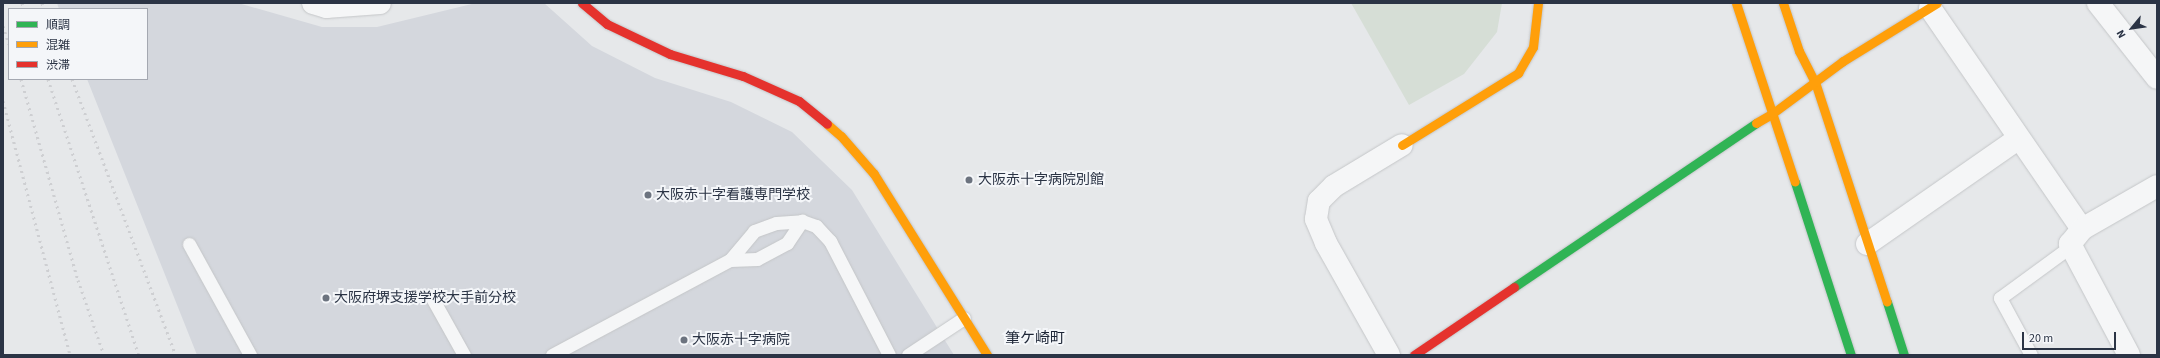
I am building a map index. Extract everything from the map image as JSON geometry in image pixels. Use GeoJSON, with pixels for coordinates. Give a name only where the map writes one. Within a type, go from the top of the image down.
{"type":"FeatureCollection","features":[{"type":"Feature","properties":{"kind":"street"},"geometry":{"type":"LineString","coordinates":[[313,3],[326,7],[380,3]]}},
{"type":"Feature","properties":{"kind":"street"},"geometry":{"type":"LineString","coordinates":[[582,3],[607,24],[670,54],[743,76],[799,101],[841,136],[874,174],[987,355]]}},
{"type":"Feature","properties":{"kind":"street"},"geometry":{"type":"LineString","coordinates":[[1389,355],[1326,243],[1316,219],[1319,201],[1334,186],[1518,73],[1533,48],[1538,3]]}},
{"type":"Feature","properties":{"kind":"street"},"geometry":{"type":"LineString","coordinates":[[1736,3],[1851,355]]}},
{"type":"Feature","properties":{"kind":"street"},"geometry":{"type":"LineString","coordinates":[[1784,3],[1799,51],[1814,82],[1904,355]]}},
{"type":"Feature","properties":{"kind":"street"},"geometry":{"type":"LineString","coordinates":[[2098,3],[2157,78]]}},
{"type":"Feature","properties":{"kind":"street"},"geometry":{"type":"LineString","coordinates":[[1414,355],[1741,131],[1773,113],[1814,82],[1934,5],[2019,138],[2076,236],[2129,355]]}},
{"type":"Feature","properties":{"kind":"street"},"geometry":{"type":"LineString","coordinates":[[1867,244],[2019,138]]}},
{"type":"Feature","properties":{"kind":"street"},"geometry":{"type":"LineString","coordinates":[[2076,236],[2157,186]]}},
{"type":"Feature","properties":{"kind":"lane"},"geometry":{"type":"LineString","coordinates":[[730,260],[757,259],[787,243],[802,221]]}},
{"type":"Feature","properties":{"kind":"lane"},"geometry":{"type":"LineString","coordinates":[[552,355],[730,260],[754,231],[776,223],[802,221],[816,226],[830,241],[889,355]]}},
{"type":"Feature","properties":{"kind":"lane"},"geometry":{"type":"LineString","coordinates":[[2031,355],[2000,298],[2067,249],[2076,236]]}},
{"type":"Feature","properties":{"kind":"lane"},"geometry":{"type":"LineString","coordinates":[[189,244],[250,355]]}},
{"type":"Feature","properties":{"kind":"lane"},"geometry":{"type":"LineString","coordinates":[[431,296],[464,355]]}},
{"type":"Feature","properties":{"kind":"lane"},"geometry":{"type":"LineString","coordinates":[[908,355],[964,318]]}},
{"type":"Feature","properties":{"kind":"shaded area"},"geometry":{"type":"Polygon","coordinates":[[[57,3],[238,3],[322,27],[377,27],[476,3],[544,3],[592,46],[655,78],[731,102],[792,132],[852,190],[954,355],[197,355],[87,80],[148,80],[148,8],[59,8],[57,3]]]}},
{"type":"Feature","properties":{"kind":"shaded area"},"geometry":{"type":"Polygon","coordinates":[[[1351,3],[1502,3],[1497,32],[1464,74],[1409,105],[1351,3]]]}},
{"type":"Feature","properties":{"kind":"railway"},"geometry":{"type":"LineString","coordinates":[[22,3],[24,8]]}},
{"type":"Feature","properties":{"kind":"railway"},"geometry":{"type":"LineString","coordinates":[[42,3],[44,8]]}},
{"type":"Feature","properties":{"kind":"railway"},"geometry":{"type":"LineString","coordinates":[[3,26],[8,41]]}},
{"type":"Feature","properties":{"kind":"railway"},"geometry":{"type":"LineString","coordinates":[[21,80],[78,280],[104,355]]}},
{"type":"Feature","properties":{"kind":"railway"},"geometry":{"type":"LineString","coordinates":[[48,80],[139,355]]}},
{"type":"Feature","properties":{"kind":"railway"},"geometry":{"type":"LineString","coordinates":[[72,80],[176,355]]}},
{"type":"Feature","properties":{"kind":"railway"},"geometry":{"type":"LineString","coordinates":[[3,101],[70,355]]}},
{"type":"Feature","properties":{"kind":"traffic: fast"},"geometry":{"type":"LineString","coordinates":[[1514,287],[1756,123]]}},
{"type":"Feature","properties":{"kind":"traffic: fast"},"geometry":{"type":"LineString","coordinates":[[1795,182],[1851,355]]}},
{"type":"Feature","properties":{"kind":"traffic: fast"},"geometry":{"type":"LineString","coordinates":[[1887,302],[1904,355]]}},
{"type":"Feature","properties":{"kind":"traffic: slow"},"geometry":{"type":"LineString","coordinates":[[1402,145],[1518,73],[1533,47],[1538,3]]}},
{"type":"Feature","properties":{"kind":"traffic: slow"},"geometry":{"type":"LineString","coordinates":[[1736,3],[1795,182]]}},
{"type":"Feature","properties":{"kind":"traffic: slow"},"geometry":{"type":"LineString","coordinates":[[1783,3],[1799,51],[1815,82],[1887,302]]}},
{"type":"Feature","properties":{"kind":"traffic: slow"},"geometry":{"type":"LineString","coordinates":[[1756,123],[1773,113],[1843,61],[1937,3]]}},
{"type":"Feature","properties":{"kind":"traffic: slow"},"geometry":{"type":"LineString","coordinates":[[827,124],[841,136],[874,174],[987,355]]}},
{"type":"Feature","properties":{"kind":"traffic: jam"},"geometry":{"type":"LineString","coordinates":[[582,3],[607,24],[670,54],[743,76],[799,101],[827,124]]}},
{"type":"Feature","properties":{"kind":"traffic: jam"},"geometry":{"type":"LineString","coordinates":[[1414,355],[1514,287]]}},
{"type":"Feature","properties":{"kind":"place","name":"大阪赤十字病院別館"},"geometry":{"type":"Point","coordinates":[969,180]}},
{"type":"Feature","properties":{"kind":"place","name":"大阪赤十字看護専門学校"},"geometry":{"type":"Point","coordinates":[648,195]}},
{"type":"Feature","properties":{"kind":"place","name":"大阪府堺支援学校大手前分校"},"geometry":{"type":"Point","coordinates":[326,298]}},
{"type":"Feature","properties":{"kind":"place","name":"大阪赤十字病院"},"geometry":{"type":"Point","coordinates":[684,340]}},
{"type":"Feature","properties":{"kind":"district","name":"筆ケ崎町"},"geometry":{"type":"Point","coordinates":[1035,339]}}]}
